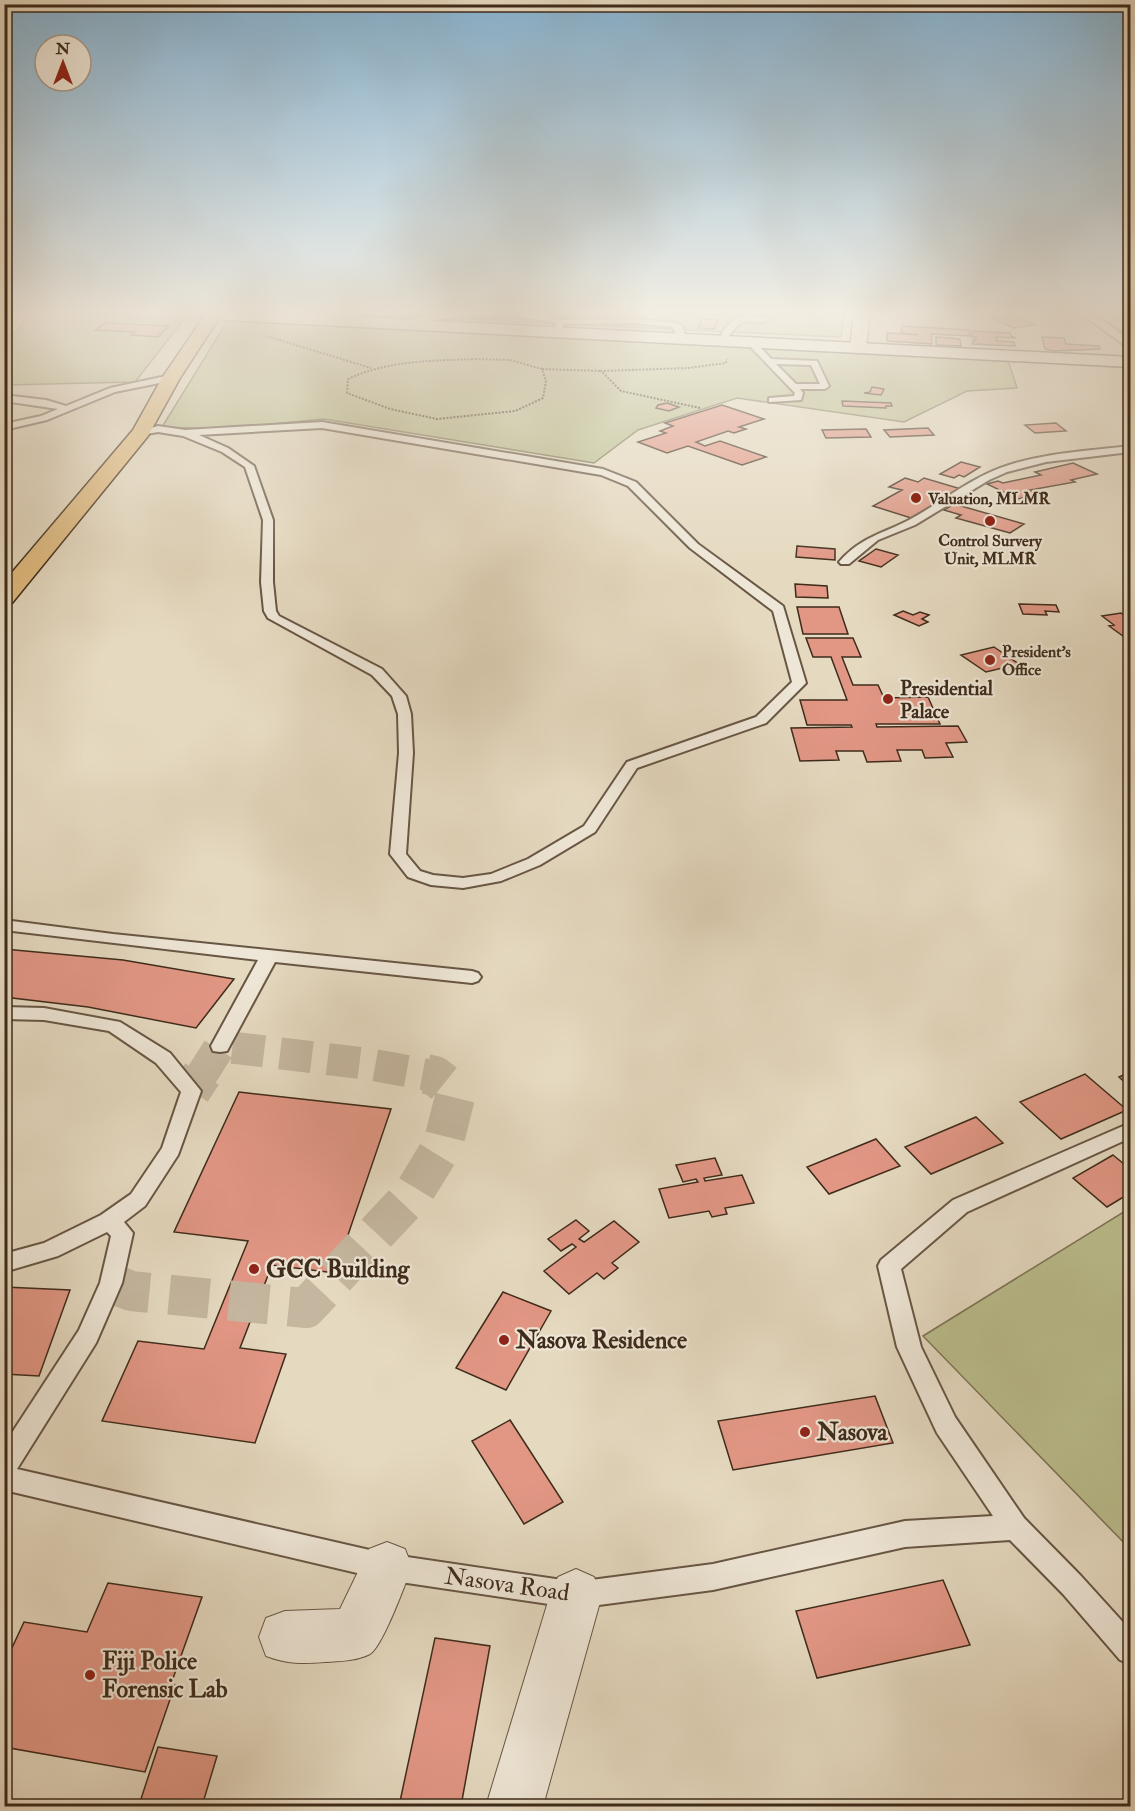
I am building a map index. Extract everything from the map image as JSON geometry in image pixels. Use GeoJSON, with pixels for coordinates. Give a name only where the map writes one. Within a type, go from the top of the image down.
{"type":"FeatureCollection","features":[{"type":"Feature","properties":{"kind":"main road"},"geometry":{"type":"LineString","coordinates":[[4,598],[141,432],[159,400]]}},
{"type":"Feature","properties":{"kind":"street"},"geometry":{"type":"LineString","coordinates":[[285,1637],[354,1635],[366,1615],[387,1567]]}},
{"type":"Feature","properties":{"kind":"street"},"geometry":{"type":"LineString","coordinates":[[514,1806],[576,1594]]}},
{"type":"Feature","properties":{"kind":"lane"},"geometry":{"type":"LineString","coordinates":[[17,400],[64,408]]}},
{"type":"Feature","properties":{"kind":"lane"},"geometry":{"type":"LineString","coordinates":[[4,428],[44,418],[87,400]]}},
{"type":"Feature","properties":{"kind":"lane"},"geometry":{"type":"LineString","coordinates":[[772,400],[778,400]]}},
{"type":"Feature","properties":{"kind":"lane"},"geometry":{"type":"LineString","coordinates":[[141,432],[158,429],[211,436],[322,425],[603,472],[632,484],[694,546],[779,609],[799,683],[761,720],[632,765],[590,829],[534,862],[495,878],[463,883],[431,880],[414,874],[399,854],[406,742],[401,701],[391,685],[377,672],[274,618],[270,611],[267,582],[268,520],[249,466],[211,436]]}},
{"type":"Feature","properties":{"kind":"lane"},"geometry":{"type":"LineString","coordinates":[[845,562],[874,538],[910,523],[979,482],[1009,468],[1131,449]]}},
{"type":"Feature","properties":{"kind":"lane"},"geometry":{"type":"LineString","coordinates":[[4,925],[472,977]]}},
{"type":"Feature","properties":{"kind":"lane"},"geometry":{"type":"LineString","coordinates":[[220,1046],[269,956]]}},
{"type":"Feature","properties":{"kind":"lane"},"geometry":{"type":"LineString","coordinates":[[4,1013],[44,1014],[114,1026],[163,1058],[191,1091],[171,1150],[138,1200],[109,1221],[50,1250],[4,1263]]}},
{"type":"Feature","properties":{"kind":"lane"},"geometry":{"type":"LineString","coordinates":[[1131,1130],[960,1206],[889,1266],[909,1347],[946,1425],[1014,1527],[1072,1585],[1131,1650]]}},
{"type":"Feature","properties":{"kind":"lane"},"geometry":{"type":"LineString","coordinates":[[4,1467],[88,1336],[111,1283],[122,1233],[109,1221]]}},
{"type":"Feature","properties":{"kind":"lane","name":"Nasova Road"},"geometry":{"type":"LineString","coordinates":[[4,1478],[387,1567],[576,1594],[713,1577],[905,1533],[1014,1527]]}},
{"type":"Feature","properties":{"kind":"path"},"geometry":{"type":"LineString","coordinates":[[365,400],[390,409],[437,419],[515,411],[540,400]]}},
{"type":"Feature","properties":{"kind":"path"},"geometry":{"type":"LineString","coordinates":[[658,400],[700,408]]}},
{"type":"Feature","properties":{"kind":"green space"},"geometry":{"type":"Polygon","coordinates":[[[179,400],[732,400],[638,430],[594,463],[324,419],[219,429],[162,427],[179,400]]]}},
{"type":"Feature","properties":{"kind":"green space"},"geometry":{"type":"Polygon","coordinates":[[[748,400],[950,400],[904,422],[748,400]]]}},
{"type":"Feature","properties":{"kind":"green space"},"geometry":{"type":"Polygon","coordinates":[[[1130,1208],[1130,1549],[923,1336],[1130,1208]]]}},
{"type":"Feature","properties":{"kind":"building"},"geometry":{"type":"Polygon","coordinates":[[[842,401],[891,403],[892,406],[886,406],[886,408],[843,406],[842,401]]]}},
{"type":"Feature","properties":{"kind":"building"},"geometry":{"type":"Polygon","coordinates":[[[667,403],[679,407],[669,411],[656,408],[658,405],[667,403]]]}},
{"type":"Feature","properties":{"kind":"building"},"geometry":{"type":"Polygon","coordinates":[[[722,405],[764,419],[739,427],[746,429],[734,433],[728,431],[696,442],[705,446],[720,441],[766,457],[742,465],[688,446],[667,453],[638,442],[666,433],[660,431],[673,426],[665,423],[722,405]]]}},
{"type":"Feature","properties":{"kind":"building"},"geometry":{"type":"Polygon","coordinates":[[[1056,423],[1066,431],[1035,433],[1025,425],[1056,423]]]}},
{"type":"Feature","properties":{"kind":"building"},"geometry":{"type":"Polygon","coordinates":[[[928,428],[934,435],[890,437],[884,430],[928,428]]]}},
{"type":"Feature","properties":{"kind":"building"},"geometry":{"type":"Polygon","coordinates":[[[866,429],[871,437],[826,438],[822,430],[866,429]]]}},
{"type":"Feature","properties":{"kind":"building"},"geometry":{"type":"Polygon","coordinates":[[[961,462],[980,467],[964,477],[959,475],[954,478],[940,474],[961,462]]]}},
{"type":"Feature","properties":{"kind":"building"},"geometry":{"type":"Polygon","coordinates":[[[1073,463],[1097,474],[1071,480],[1075,482],[1030,490],[1039,494],[1018,499],[987,484],[1041,475],[1035,472],[1073,463]]]}},
{"type":"Feature","properties":{"kind":"building","name":"Valuation, MLMR"},"geometry":{"type":"Polygon","coordinates":[[[905,478],[918,482],[924,478],[961,489],[911,518],[873,506],[902,490],[889,487],[905,478]]]}},
{"type":"Feature","properties":{"kind":"building","name":"Control Survery Unit, MLMR"},"geometry":{"type":"Polygon","coordinates":[[[954,504],[1024,524],[1010,533],[956,518],[961,515],[944,510],[954,504]]]}},
{"type":"Feature","properties":{"kind":"building"},"geometry":{"type":"Polygon","coordinates":[[[797,546],[835,549],[835,560],[796,557],[797,546]]]}},
{"type":"Feature","properties":{"kind":"building"},"geometry":{"type":"Polygon","coordinates":[[[876,549],[898,555],[881,567],[859,561],[876,549]]]}},
{"type":"Feature","properties":{"kind":"building"},"geometry":{"type":"Polygon","coordinates":[[[795,584],[827,586],[828,598],[796,597],[795,584]]]}},
{"type":"Feature","properties":{"kind":"building"},"geometry":{"type":"Polygon","coordinates":[[[1019,604],[1056,605],[1059,612],[1045,611],[1047,615],[1023,614],[1019,604]]]}},
{"type":"Feature","properties":{"kind":"building"},"geometry":{"type":"Polygon","coordinates":[[[797,607],[839,607],[848,634],[803,634],[797,607]]]}},
{"type":"Feature","properties":{"kind":"building"},"geometry":{"type":"Polygon","coordinates":[[[903,611],[913,615],[920,612],[929,615],[922,619],[928,622],[919,626],[894,615],[903,611]]]}},
{"type":"Feature","properties":{"kind":"building"},"geometry":{"type":"Polygon","coordinates":[[[1121,613],[1130,620],[1130,641],[1109,626],[1114,625],[1102,616],[1121,613]]]}},
{"type":"Feature","properties":{"kind":"building","name":"Presidential Palace"},"geometry":{"type":"Polygon","coordinates":[[[806,638],[853,638],[861,657],[842,657],[853,685],[878,685],[884,698],[928,697],[940,724],[876,724],[877,727],[958,726],[967,742],[946,743],[953,757],[925,758],[922,750],[897,750],[901,761],[867,762],[863,751],[836,751],[839,760],[800,761],[791,728],[852,727],[851,725],[807,725],[800,700],[847,700],[831,657],[813,657],[806,638]]]}},
{"type":"Feature","properties":{"kind":"building","name":"President's Office"},"geometry":{"type":"Polygon","coordinates":[[[994,647],[1019,664],[986,672],[961,655],[994,647]]]}},
{"type":"Feature","properties":{"kind":"building"},"geometry":{"type":"Polygon","coordinates":[[[4,949],[123,960],[234,979],[196,1028],[88,1007],[4,997],[4,949]]]}},
{"type":"Feature","properties":{"kind":"building"},"geometry":{"type":"Polygon","coordinates":[[[1130,1072],[1130,1087],[1119,1077],[1130,1072]]]}},
{"type":"Feature","properties":{"kind":"building"},"geometry":{"type":"Polygon","coordinates":[[[1085,1074],[1127,1110],[1061,1139],[1020,1102],[1085,1074]]]}},
{"type":"Feature","properties":{"kind":"building","name":"GCC Building"},"geometry":{"type":"Polygon","coordinates":[[[239,1092],[391,1109],[335,1273],[272,1265],[240,1348],[286,1354],[255,1443],[102,1421],[138,1341],[204,1349],[248,1241],[174,1232],[239,1092]]]}},
{"type":"Feature","properties":{"kind":"building"},"geometry":{"type":"Polygon","coordinates":[[[976,1117],[1003,1143],[931,1174],[905,1147],[976,1117]]]}},
{"type":"Feature","properties":{"kind":"building"},"geometry":{"type":"Polygon","coordinates":[[[876,1139],[900,1166],[829,1194],[807,1167],[876,1139]]]}},
{"type":"Feature","properties":{"kind":"building"},"geometry":{"type":"Polygon","coordinates":[[[1113,1155],[1130,1169],[1130,1193],[1107,1207],[1073,1178],[1113,1155]]]}},
{"type":"Feature","properties":{"kind":"building"},"geometry":{"type":"Polygon","coordinates":[[[715,1158],[722,1175],[704,1178],[705,1181],[742,1175],[754,1203],[725,1208],[727,1214],[712,1217],[709,1211],[669,1218],[659,1189],[698,1182],[696,1179],[683,1182],[676,1165],[715,1158]]]}},
{"type":"Feature","properties":{"kind":"building","name":"Nasova Residence"},"geometry":{"type":"Polygon","coordinates":[[[576,1220],[589,1231],[579,1239],[584,1242],[614,1221],[639,1242],[612,1263],[618,1268],[604,1279],[597,1273],[569,1294],[544,1271],[576,1247],[572,1244],[561,1251],[548,1239],[576,1220]]]}},
{"type":"Feature","properties":{"kind":"building"},"geometry":{"type":"Polygon","coordinates":[[[4,1287],[70,1290],[39,1376],[4,1374],[4,1287]]]}},
{"type":"Feature","properties":{"kind":"building","name":"Nasova Residence"},"geometry":{"type":"Polygon","coordinates":[[[503,1292],[551,1311],[506,1390],[456,1368],[503,1292]]]}},
{"type":"Feature","properties":{"kind":"building","name":"Nasova"},"geometry":{"type":"Polygon","coordinates":[[[875,1396],[893,1443],[733,1470],[718,1421],[875,1396]]]}},
{"type":"Feature","properties":{"kind":"building"},"geometry":{"type":"Polygon","coordinates":[[[510,1420],[563,1502],[524,1524],[472,1441],[510,1420]]]}},
{"type":"Feature","properties":{"kind":"building"},"geometry":{"type":"Polygon","coordinates":[[[943,1580],[970,1645],[817,1678],[796,1611],[943,1580]]]}},
{"type":"Feature","properties":{"kind":"building","name":"Fiji Police Forensic Lab"},"geometry":{"type":"Polygon","coordinates":[[[108,1583],[202,1597],[171,1684],[175,1685],[145,1772],[4,1747],[4,1665],[24,1622],[87,1632],[108,1583]]]}},
{"type":"Feature","properties":{"kind":"building"},"geometry":{"type":"Polygon","coordinates":[[[435,1638],[490,1646],[461,1806],[399,1806],[435,1638]]]}},
{"type":"Feature","properties":{"kind":"building"},"geometry":{"type":"Polygon","coordinates":[[[158,1747],[217,1756],[202,1806],[139,1805],[158,1747]]]}},
{"type":"Feature","properties":{"kind":"tunnel"},"geometry":{"type":"LineString","coordinates":[[201,1076],[220,1046],[368,1064],[434,1076]]}},
{"type":"Feature","properties":{"kind":"tunnel"},"geometry":{"type":"LineString","coordinates":[[191,1091],[202,1074]]}},
{"type":"Feature","properties":{"kind":"tunnel"},"geometry":{"type":"LineString","coordinates":[[111,1283],[131,1291],[306,1308],[413,1194],[443,1145],[456,1093],[435,1076],[426,1074]]}},
{"type":"Feature","properties":{"kind":"place","name":"Valuation, MLMR"},"geometry":{"type":"Point","coordinates":[916,498]}},
{"type":"Feature","properties":{"kind":"place","name":"Control Survery Unit, MLMR"},"geometry":{"type":"Point","coordinates":[990,521]}},
{"type":"Feature","properties":{"kind":"place","name":"President's Office"},"geometry":{"type":"Point","coordinates":[990,660]}},
{"type":"Feature","properties":{"kind":"place","name":"Presidential Palace"},"geometry":{"type":"Point","coordinates":[888,699]}},
{"type":"Feature","properties":{"kind":"place","name":"GCC Building"},"geometry":{"type":"Point","coordinates":[254,1269]}},
{"type":"Feature","properties":{"kind":"place","name":"Nasova Residence"},"geometry":{"type":"Point","coordinates":[504,1340]}},
{"type":"Feature","properties":{"kind":"place","name":"Nasova"},"geometry":{"type":"Point","coordinates":[805,1432]}},
{"type":"Feature","properties":{"kind":"place","name":"Fiji Police Forensic Lab"},"geometry":{"type":"Point","coordinates":[90,1675]}}]}
